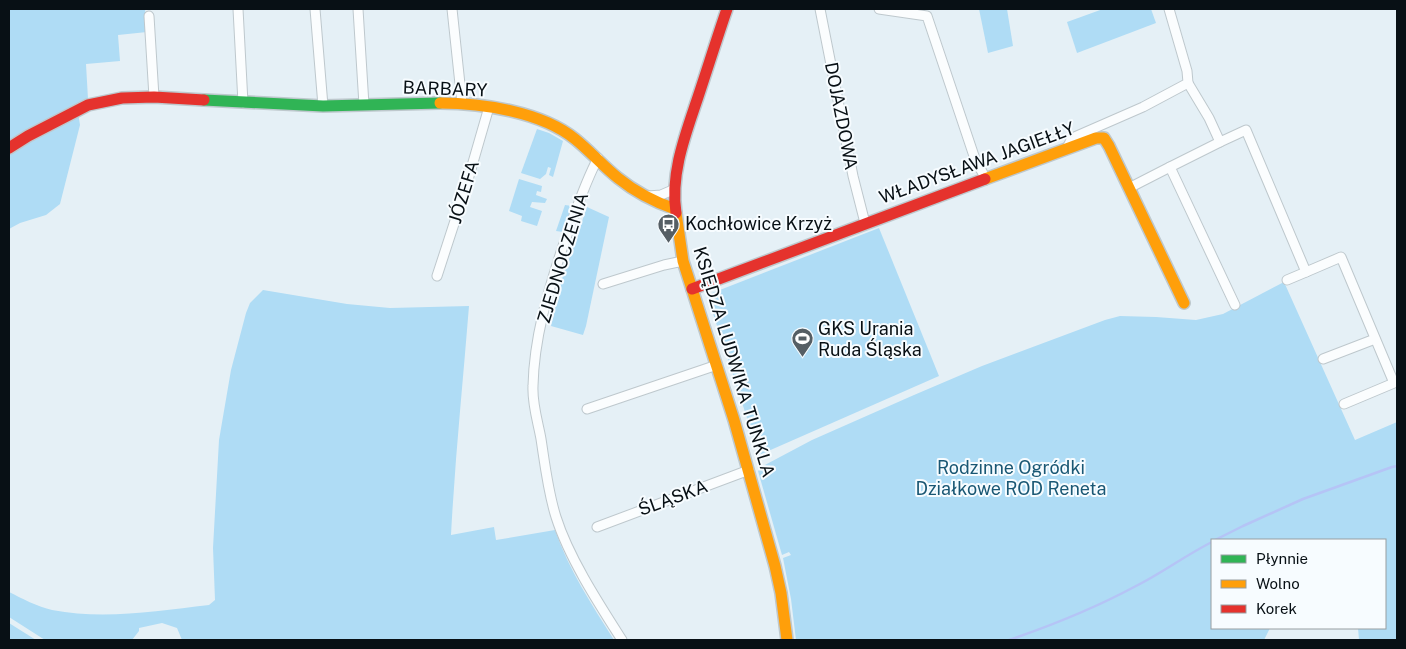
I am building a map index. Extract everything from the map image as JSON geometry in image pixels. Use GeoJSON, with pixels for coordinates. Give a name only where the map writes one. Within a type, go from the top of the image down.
{"type":"FeatureCollection","features":[{"type":"Feature","properties":{"kind":"street"},"geometry":{"type":"LineString","coordinates":[[238,9],[243,103]]}},
{"type":"Feature","properties":{"kind":"street"},"geometry":{"type":"LineString","coordinates":[[315,9],[323,106]]}},
{"type":"Feature","properties":{"kind":"street"},"geometry":{"type":"LineString","coordinates":[[358,9],[364,105]]}},
{"type":"Feature","properties":{"kind":"street"},"geometry":{"type":"LineString","coordinates":[[452,9],[462,103]]}},
{"type":"Feature","properties":{"kind":"street","name":"KSIĘDZA LUDWIKA TUNKLA"},"geometry":{"type":"LineString","coordinates":[[727,9],[683,143],[677,169],[675,209],[683,261],[749,470],[775,566],[787,640]]}},
{"type":"Feature","properties":{"kind":"street","name":"DOJAZDOWA"},"geometry":{"type":"LineString","coordinates":[[820,9],[853,176],[866,223]]}},
{"type":"Feature","properties":{"kind":"street"},"geometry":{"type":"LineString","coordinates":[[878,9],[927,16],[975,159],[986,179]]}},
{"type":"Feature","properties":{"kind":"street"},"geometry":{"type":"LineString","coordinates":[[1169,9],[1187,71],[1188,83],[1220,142]]}},
{"type":"Feature","properties":{"kind":"street"},"geometry":{"type":"LineString","coordinates":[[149,16],[154,97]]}},
{"type":"Feature","properties":{"kind":"street"},"geometry":{"type":"LineString","coordinates":[[1067,148],[1072,138],[1143,107],[1188,83]]}},
{"type":"Feature","properties":{"kind":"street","name":"BARBARY"},"geometry":{"type":"LineString","coordinates":[[9,148],[28,136],[91,104],[122,98],[154,97],[323,106],[462,103],[524,114],[552,125],[574,138],[620,179],[663,205],[675,209]]}},
{"type":"Feature","properties":{"kind":"street","name":"JÓZEFA"},"geometry":{"type":"LineString","coordinates":[[437,276],[489,107]]}},
{"type":"Feature","properties":{"kind":"street"},"geometry":{"type":"LineString","coordinates":[[1129,188],[1246,130],[1306,272]]}},
{"type":"Feature","properties":{"kind":"street","name":"WŁADYSŁAWA JAGIEŁŁY"},"geometry":{"type":"LineString","coordinates":[[692,289],[1067,148],[1096,138],[1104,138],[1184,303]]}},
{"type":"Feature","properties":{"kind":"street","name":"ZJEDNOCZENIA"},"geometry":{"type":"LineString","coordinates":[[598,158],[578,203],[546,301],[536,353],[533,394],[556,518],[582,574],[622,640]]}},
{"type":"Feature","properties":{"kind":"street"},"geometry":{"type":"LineString","coordinates":[[1170,167],[1235,305]]}},
{"type":"Feature","properties":{"kind":"street"},"geometry":{"type":"LineString","coordinates":[[648,196],[661,195],[675,189]]}},
{"type":"Feature","properties":{"kind":"street"},"geometry":{"type":"LineString","coordinates":[[1287,280],[1341,258],[1394,383],[1344,404]]}},
{"type":"Feature","properties":{"kind":"street"},"geometry":{"type":"LineString","coordinates":[[603,284],[683,261]]}},
{"type":"Feature","properties":{"kind":"street"},"geometry":{"type":"LineString","coordinates":[[1323,360],[1375,339]]}},
{"type":"Feature","properties":{"kind":"street"},"geometry":{"type":"LineString","coordinates":[[587,409],[717,365]]}},
{"type":"Feature","properties":{"kind":"street","name":"ŚLĄSKA"},"geometry":{"type":"LineString","coordinates":[[597,527],[749,470]]}},
{"type":"Feature","properties":{"kind":"green space"},"geometry":{"type":"Polygon","coordinates":[[[9,9],[145,9],[147,32],[118,35],[120,61],[86,64],[88,99],[77,106],[80,125],[60,204],[46,215],[20,223],[9,229],[9,9]]]}},
{"type":"Feature","properties":{"kind":"green space"},"geometry":{"type":"Polygon","coordinates":[[[979,9],[1007,9],[1013,46],[988,53],[979,9]]]}},
{"type":"Feature","properties":{"kind":"green space"},"geometry":{"type":"Polygon","coordinates":[[[1103,9],[1151,9],[1156,23],[1077,53],[1067,22],[1103,9]]]}},
{"type":"Feature","properties":{"kind":"green space"},"geometry":{"type":"Polygon","coordinates":[[[537,129],[563,141],[553,177],[549,175],[551,168],[548,167],[546,174],[540,179],[521,173],[537,129]]]}},
{"type":"Feature","properties":{"kind":"green space"},"geometry":{"type":"Polygon","coordinates":[[[519,179],[542,186],[541,192],[537,191],[536,195],[547,199],[545,203],[532,202],[530,207],[542,211],[537,226],[521,221],[522,216],[509,211],[519,179]]]}},
{"type":"Feature","properties":{"kind":"green space"},"geometry":{"type":"Polygon","coordinates":[[[565,205],[572,206],[563,232],[556,231],[565,205]]]}},
{"type":"Feature","properties":{"kind":"green space"},"geometry":{"type":"Polygon","coordinates":[[[587,207],[609,217],[583,335],[551,326],[562,279],[587,207]]]}},
{"type":"Feature","properties":{"kind":"green space"},"geometry":{"type":"Polygon","coordinates":[[[879,228],[939,376],[759,455],[707,295],[879,228]]]}},
{"type":"Feature","properties":{"kind":"green space","name":"Rodzinne Ogródki Działkowe ROD Reneta"},"geometry":{"type":"Polygon","coordinates":[[[1284,282],[1355,440],[1397,422],[1397,640],[1359,640],[1358,629],[1386,629],[1386,539],[1211,539],[1211,629],[1270,629],[1264,640],[796,640],[783,558],[791,555],[789,552],[782,555],[758,471],[763,466],[812,440],[914,395],[982,366],[1105,320],[1120,316],[1196,320],[1223,314],[1284,282]]]}},
{"type":"Feature","properties":{"kind":"green space"},"geometry":{"type":"Polygon","coordinates":[[[263,290],[347,304],[390,308],[469,306],[451,535],[494,527],[496,540],[555,530],[574,573],[614,640],[182,640],[177,628],[162,623],[139,628],[139,631],[132,640],[45,640],[9,617],[9,592],[47,609],[91,614],[130,614],[170,610],[209,605],[215,600],[213,548],[219,440],[231,370],[246,313],[250,303],[263,290]]]}},
{"type":"Feature","properties":{"kind":"green space"},"geometry":{"type":"Polygon","coordinates":[[[9,623],[36,640],[9,640],[9,623]]]}},
{"type":"Feature","properties":{"kind":"waterway"},"geometry":{"type":"LineString","coordinates":[[1217,539],[1303,499],[1397,466]]}},
{"type":"Feature","properties":{"kind":"waterway"},"geometry":{"type":"LineString","coordinates":[[1009,640],[1105,602],[1146,581],[1211,543]]}},
{"type":"Feature","properties":{"kind":"traffic: fast"},"geometry":{"type":"LineString","coordinates":[[204,100],[323,106],[440,103]]}},
{"type":"Feature","properties":{"kind":"traffic: slow"},"geometry":{"type":"LineString","coordinates":[[440,103],[492,107],[546,122],[575,139],[612,173],[631,187],[652,200],[675,209]]}},
{"type":"Feature","properties":{"kind":"traffic: slow"},"geometry":{"type":"LineString","coordinates":[[985,179],[1096,138],[1104,138],[1184,303]]}},
{"type":"Feature","properties":{"kind":"traffic: slow"},"geometry":{"type":"LineString","coordinates":[[676,213],[683,261],[734,420],[775,566],[781,593],[787,640]]}},
{"type":"Feature","properties":{"kind":"traffic: jam"},"geometry":{"type":"LineString","coordinates":[[676,213],[675,183],[680,154],[727,9]]}},
{"type":"Feature","properties":{"kind":"traffic: jam"},"geometry":{"type":"LineString","coordinates":[[9,148],[88,105],[122,98],[154,97],[204,100]]}},
{"type":"Feature","properties":{"kind":"traffic: jam"},"geometry":{"type":"LineString","coordinates":[[692,289],[985,179]]}},
{"type":"Feature","properties":{"kind":"place","name":"Kochłowice Krzyż"},"geometry":{"type":"Point","coordinates":[669,243]}},
{"type":"Feature","properties":{"kind":"place","name":"GKS Urania Ruda Śląska"},"geometry":{"type":"Point","coordinates":[802,358]}}]}
